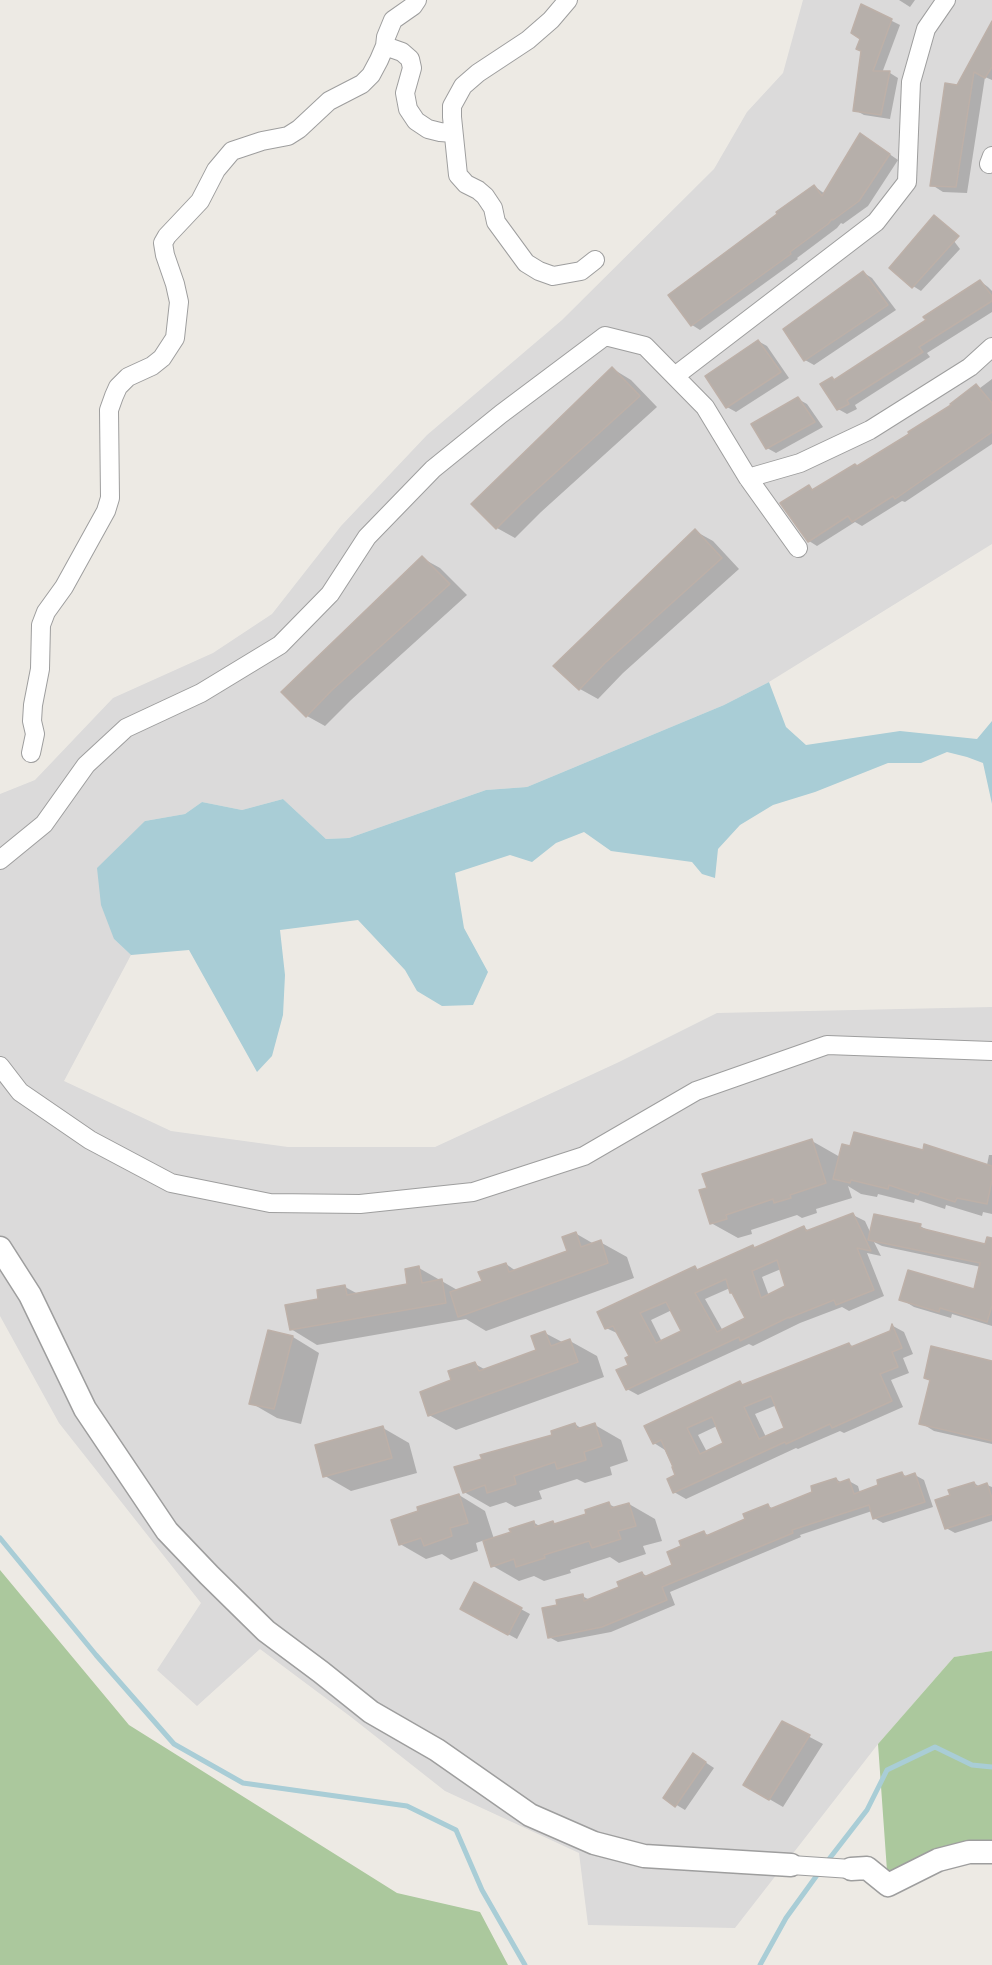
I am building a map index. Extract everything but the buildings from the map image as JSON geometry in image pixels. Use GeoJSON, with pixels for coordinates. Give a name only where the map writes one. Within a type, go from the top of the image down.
{"type":"FeatureCollection","features":[{"type":"Feature","properties":{"kind":"street"},"geometry":{"type":"LineString","coordinates":[[31,753],[35,734],[32,721],[40,669],[41,625],[46,612],[64,587],[106,511],[110,498],[109,410],[118,387],[128,377],[152,366],[162,358],[175,338],[179,302],[163,243],[200,201],[216,170],[232,151],[262,141],[288,136],[299,129],[329,101],[362,84],[371,75],[385,46],[393,20],[413,6],[417,0]]}},
{"type":"Feature","properties":{"kind":"street"},"geometry":{"type":"LineString","coordinates":[[568,0],[551,20],[528,40],[478,73],[463,86],[452,106],[453,133],[458,175],[466,184],[485,196],[493,208],[496,222],[526,262],[539,271],[553,276],[581,271],[595,260]]}},
{"type":"Feature","properties":{"kind":"street"},"geometry":{"type":"LineString","coordinates":[[675,376],[876,222],[907,182],[911,82],[926,29],[946,0]]}},
{"type":"Feature","properties":{"kind":"street"},"geometry":{"type":"LineString","coordinates":[[385,46],[402,52],[410,59],[412,68],[405,93],[408,109],[416,121],[428,129],[453,133]]}},
{"type":"Feature","properties":{"kind":"street"},"geometry":{"type":"LineString","coordinates":[[0,860],[44,824],[87,765],[126,728],[201,693],[280,645],[330,594],[367,537],[433,469],[501,414],[605,336],[645,346],[705,407],[748,478],[798,548]]}},
{"type":"Feature","properties":{"kind":"street"},"geometry":{"type":"LineString","coordinates":[[748,478],[800,464],[870,430],[970,367],[992,347]]}},
{"type":"Feature","properties":{"kind":"street"},"geometry":{"type":"LineString","coordinates":[[0,1066],[20,1092],[90,1140],[171,1183],[270,1203],[360,1204],[473,1192],[584,1156],[696,1091],[827,1045],[992,1051]]}},
{"type":"Feature","properties":{"kind":"street"},"geometry":{"type":"LineString","coordinates":[[0,1248],[30,1295],[85,1409],[167,1531],[208,1575],[266,1631],[371,1712],[437,1750],[530,1815],[594,1844],[644,1856],[851,1869],[867,1868],[888,1885],[938,1860],[969,1852],[992,1852]]}},
{"type":"Feature","properties":{"kind":"shaded area"},"geometry":{"type":"Polygon","coordinates":[[[803,0],[992,0],[992,544],[769,682],[724,705],[527,787],[486,790],[349,838],[326,839],[283,799],[242,810],[202,802],[185,814],[145,821],[114,939],[131,955],[64,1081],[171,1131],[288,1147],[435,1147],[619,1062],[717,1013],[992,1007],[992,1651],[954,1657],[878,1744],[735,1928],[588,1925],[579,1853],[445,1791],[260,1649],[197,1706],[157,1670],[201,1603],[59,1423],[0,1316],[0,794],[35,780],[113,698],[213,653],[272,614],[341,526],[427,435],[562,320],[714,169],[747,112],[783,73],[803,0]]]}},
{"type":"Feature","properties":{"kind":"green space"},"geometry":{"type":"Polygon","coordinates":[[[0,1570],[129,1725],[397,1893],[480,1912],[508,1965],[0,1965],[0,1570]]]}},
{"type":"Feature","properties":{"kind":"green space"},"geometry":{"type":"Polygon","coordinates":[[[992,1651],[992,1850],[888,1885],[878,1744],[954,1657],[992,1651]]]}},
{"type":"Feature","properties":{"kind":"water"},"geometry":{"type":"Polygon","coordinates":[[[769,682],[786,727],[806,745],[900,731],[977,739],[992,721],[992,804],[983,763],[947,752],[921,763],[888,763],[815,792],[773,805],[740,825],[718,849],[715,878],[702,874],[692,862],[611,851],[584,832],[556,843],[532,862],[510,855],[455,873],[464,928],[488,972],[473,1005],[442,1006],[417,991],[405,970],[358,920],[280,930],[285,975],[283,1015],[272,1056],[257,1072],[189,950],[131,955],[114,939],[101,905],[97,868],[145,821],[185,814],[202,802],[242,810],[283,799],[326,839],[349,838],[486,790],[527,787],[724,705],[769,682]]]}},
{"type":"Feature","properties":{"kind":"waterway"},"geometry":{"type":"LineString","coordinates":[[0,1538],[96,1655],[174,1744],[243,1783],[407,1806],[456,1830],[482,1890],[525,1965]]}},
{"type":"Feature","properties":{"kind":"waterway"},"geometry":{"type":"LineString","coordinates":[[826,1863],[867,1810],[887,1770],[935,1747],[972,1765],[992,1767]]}},
{"type":"Feature","properties":{"kind":"waterway"},"geometry":{"type":"LineString","coordinates":[[760,1965],[786,1918],[820,1871]]}}]}
